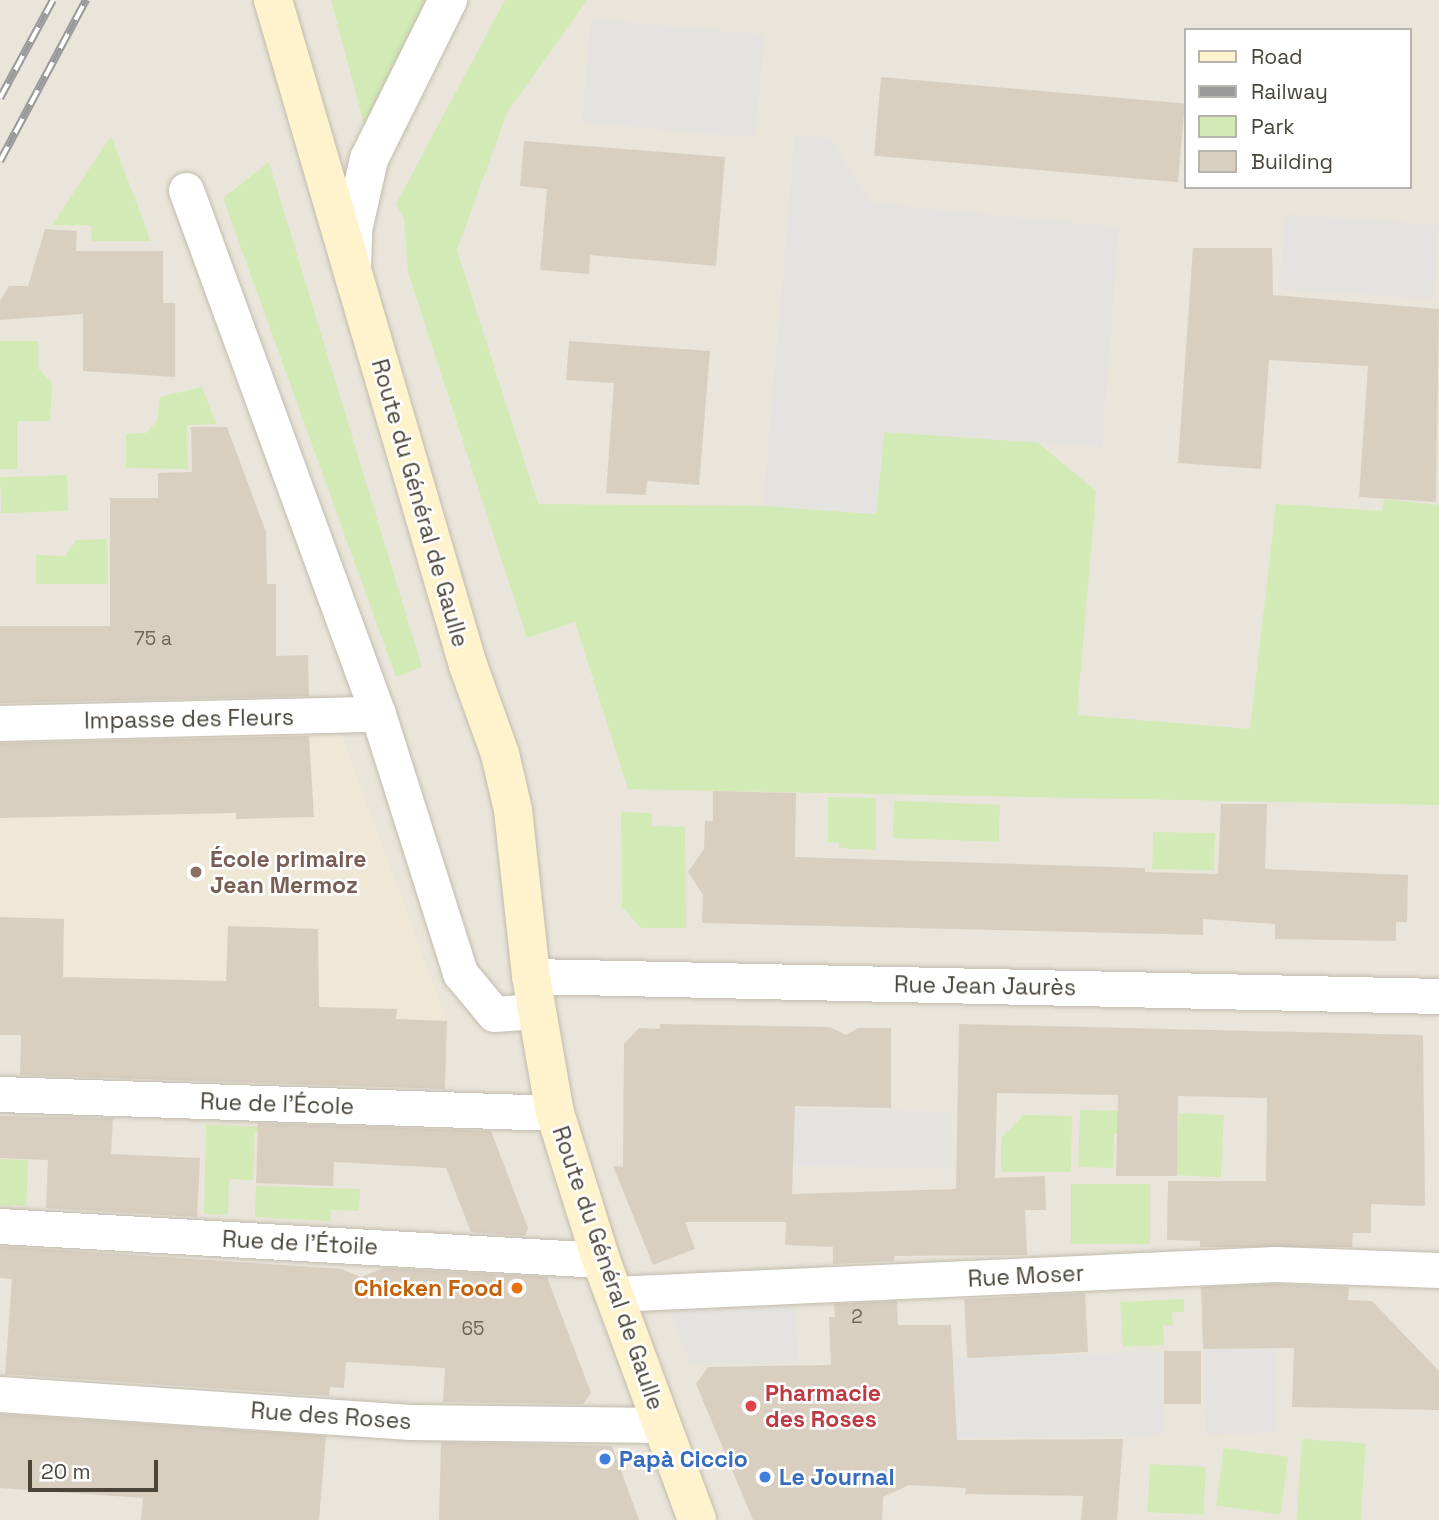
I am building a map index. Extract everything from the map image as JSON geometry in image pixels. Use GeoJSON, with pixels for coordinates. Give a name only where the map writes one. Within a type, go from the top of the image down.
{"type":"FeatureCollection","features":[{"type":"Feature","properties":{"kind":"main road","name":"Route du Général de Gaulle"},"geometry":{"type":"LineString","coordinates":[[274,0],[468,665],[500,754],[513,810],[534,993],[555,1113],[607,1277],[697,1520]]}},
{"type":"Feature","properties":{"kind":"street"},"geometry":{"type":"LineString","coordinates":[[352,274],[353,230],[369,159],[448,0]]}},
{"type":"Feature","properties":{"kind":"street"},"geometry":{"type":"LineString","coordinates":[[186,191],[378,714],[460,973],[494,1014],[534,993]]}},
{"type":"Feature","properties":{"kind":"street","name":"Impasse des Fleurs"},"geometry":{"type":"LineString","coordinates":[[0,723],[378,714]]}},
{"type":"Feature","properties":{"kind":"street","name":"Rue Jean Jaurès"},"geometry":{"type":"LineString","coordinates":[[534,993],[1439,996]]}},
{"type":"Feature","properties":{"kind":"street","name":"Rue de l'École"},"geometry":{"type":"LineString","coordinates":[[0,1094],[555,1113]]}},
{"type":"Feature","properties":{"kind":"street","name":"Rue de l'Étoile"},"geometry":{"type":"LineString","coordinates":[[0,1226],[607,1277]]}},
{"type":"Feature","properties":{"kind":"street","name":"Rue Moser"},"geometry":{"type":"LineString","coordinates":[[607,1277],[1275,1264],[1439,1270]]}},
{"type":"Feature","properties":{"kind":"street","name":"Rue des Roses"},"geometry":{"type":"LineString","coordinates":[[0,1394],[411,1422],[663,1424]]}},
{"type":"Feature","properties":{"kind":"shaded area"},"geometry":{"type":"Polygon","coordinates":[[[0,0],[1439,0],[1439,1520],[0,1520],[0,0]]]}},
{"type":"Feature","properties":{"kind":"shaded area"},"geometry":{"type":"Polygon","coordinates":[[[591,19],[764,34],[755,138],[582,123],[591,19]]]}},
{"type":"Feature","properties":{"kind":"shaded area"},"geometry":{"type":"Polygon","coordinates":[[[795,135],[830,138],[871,203],[1119,227],[1102,447],[884,432],[876,514],[763,506],[795,135]]]}},
{"type":"Feature","properties":{"kind":"shaded area"},"geometry":{"type":"Polygon","coordinates":[[[1285,214],[1439,225],[1433,300],[1280,289],[1285,214]]]}},
{"type":"Feature","properties":{"kind":"shaded area","name":"École primaire Jean Mermoz"},"geometry":{"type":"Polygon","coordinates":[[[338,726],[447,1021],[0,1010],[0,734],[338,726]]]}},
{"type":"Feature","properties":{"kind":"shaded area"},"geometry":{"type":"Polygon","coordinates":[[[750,1108],[952,1112],[951,1169],[749,1165],[750,1108]]]}},
{"type":"Feature","properties":{"kind":"shaded area"},"geometry":{"type":"Polygon","coordinates":[[[795,1307],[799,1362],[691,1364],[670,1312],[795,1307]]]}},
{"type":"Feature","properties":{"kind":"shaded area"},"geometry":{"type":"Polygon","coordinates":[[[1275,1349],[1276,1433],[1205,1434],[1204,1350],[1275,1349]]]}},
{"type":"Feature","properties":{"kind":"shaded area"},"geometry":{"type":"Polygon","coordinates":[[[1163,1352],[1163,1435],[916,1439],[918,1403],[955,1400],[953,1357],[1163,1352]]]}},
{"type":"Feature","properties":{"kind":"green space"},"geometry":{"type":"Polygon","coordinates":[[[331,0],[429,0],[365,128],[331,0]]]}},
{"type":"Feature","properties":{"kind":"green space"},"geometry":{"type":"Polygon","coordinates":[[[505,0],[587,0],[507,113],[457,250],[538,504],[763,506],[876,514],[884,432],[1037,442],[1096,491],[1077,715],[1250,729],[1276,504],[1382,511],[1384,499],[1439,505],[1439,805],[628,789],[575,622],[527,638],[408,272],[404,219],[396,204],[505,0]]]}},
{"type":"Feature","properties":{"kind":"green space"},"geometry":{"type":"Polygon","coordinates":[[[111,136],[150,241],[92,241],[91,225],[52,225],[111,136]]]}},
{"type":"Feature","properties":{"kind":"green space"},"geometry":{"type":"Polygon","coordinates":[[[269,162],[422,667],[396,677],[223,198],[269,162]]]}},
{"type":"Feature","properties":{"kind":"green space"},"geometry":{"type":"Polygon","coordinates":[[[0,341],[38,341],[38,368],[52,383],[50,421],[17,421],[17,469],[0,469],[0,341]]]}},
{"type":"Feature","properties":{"kind":"green space"},"geometry":{"type":"Polygon","coordinates":[[[202,387],[216,424],[187,425],[188,469],[126,468],[126,434],[146,433],[157,421],[160,397],[202,387]]]}},
{"type":"Feature","properties":{"kind":"green space"},"geometry":{"type":"Polygon","coordinates":[[[67,475],[68,511],[1,513],[0,477],[67,475]]]}},
{"type":"Feature","properties":{"kind":"green space"},"geometry":{"type":"Polygon","coordinates":[[[107,539],[108,584],[36,584],[36,555],[65,556],[76,540],[107,539]]]}},
{"type":"Feature","properties":{"kind":"green space"},"geometry":{"type":"Polygon","coordinates":[[[828,797],[876,798],[876,850],[839,848],[839,843],[828,842],[828,797]]]}},
{"type":"Feature","properties":{"kind":"green space"},"geometry":{"type":"Polygon","coordinates":[[[894,801],[1000,805],[999,842],[893,838],[894,801]]]}},
{"type":"Feature","properties":{"kind":"green space"},"geometry":{"type":"Polygon","coordinates":[[[621,812],[652,813],[652,826],[685,827],[686,928],[641,928],[622,907],[621,812]]]}},
{"type":"Feature","properties":{"kind":"green space"},"geometry":{"type":"Polygon","coordinates":[[[1153,832],[1215,833],[1214,870],[1152,869],[1153,832]]]}},
{"type":"Feature","properties":{"kind":"green space"},"geometry":{"type":"Polygon","coordinates":[[[1080,1110],[1129,1111],[1129,1134],[1114,1134],[1113,1168],[1078,1167],[1080,1110]]]}},
{"type":"Feature","properties":{"kind":"green space"},"geometry":{"type":"Polygon","coordinates":[[[1179,1113],[1224,1115],[1221,1177],[1176,1175],[1179,1113]]]}},
{"type":"Feature","properties":{"kind":"green space"},"geometry":{"type":"Polygon","coordinates":[[[1024,1115],[1072,1116],[1071,1172],[1001,1172],[1001,1138],[1024,1115]]]}},
{"type":"Feature","properties":{"kind":"green space"},"geometry":{"type":"Polygon","coordinates":[[[206,1125],[274,1127],[274,1132],[255,1132],[253,1180],[229,1179],[228,1215],[204,1214],[206,1125]]]}},
{"type":"Feature","properties":{"kind":"green space"},"geometry":{"type":"Polygon","coordinates":[[[0,1159],[28,1160],[26,1206],[0,1205],[0,1159]]]}},
{"type":"Feature","properties":{"kind":"green space"},"geometry":{"type":"Polygon","coordinates":[[[1071,1184],[1150,1184],[1150,1244],[1071,1244],[1071,1184]]]}},
{"type":"Feature","properties":{"kind":"green space"},"geometry":{"type":"Polygon","coordinates":[[[256,1186],[360,1189],[359,1211],[331,1210],[330,1221],[255,1217],[256,1186]]]}},
{"type":"Feature","properties":{"kind":"green space"},"geometry":{"type":"Polygon","coordinates":[[[1184,1299],[1184,1312],[1172,1312],[1173,1325],[1163,1325],[1164,1345],[1123,1347],[1120,1302],[1184,1299]]]}},
{"type":"Feature","properties":{"kind":"green space"},"geometry":{"type":"Polygon","coordinates":[[[1302,1439],[1366,1443],[1360,1520],[1296,1520],[1302,1439]]]}},
{"type":"Feature","properties":{"kind":"green space"},"geometry":{"type":"Polygon","coordinates":[[[1224,1448],[1288,1457],[1280,1514],[1216,1505],[1224,1448]]]}},
{"type":"Feature","properties":{"kind":"green space"},"geometry":{"type":"Polygon","coordinates":[[[1150,1464],[1206,1467],[1203,1515],[1147,1512],[1150,1464]]]}},
{"type":"Feature","properties":{"kind":"building"},"geometry":{"type":"Polygon","coordinates":[[[881,77],[1184,104],[1178,182],[874,156],[881,77]]]}},
{"type":"Feature","properties":{"kind":"building"},"geometry":{"type":"Polygon","coordinates":[[[524,141],[725,157],[716,266],[590,255],[589,274],[540,270],[547,189],[520,186],[524,141]]]}},
{"type":"Feature","properties":{"kind":"building"},"geometry":{"type":"Polygon","coordinates":[[[45,229],[77,231],[76,251],[163,251],[163,303],[175,303],[175,377],[83,371],[83,314],[0,320],[0,301],[9,286],[28,286],[45,229]]]}},
{"type":"Feature","properties":{"kind":"building"},"geometry":{"type":"Polygon","coordinates":[[[1193,248],[1272,248],[1273,295],[1439,309],[1436,502],[1359,497],[1368,366],[1269,360],[1261,469],[1178,463],[1193,248]]]}},
{"type":"Feature","properties":{"kind":"building"},"geometry":{"type":"Polygon","coordinates":[[[569,341],[710,351],[699,485],[647,481],[646,495],[606,493],[614,383],[566,380],[569,341]]]}},
{"type":"Feature","properties":{"kind":"building"},"geometry":{"type":"Polygon","coordinates":[[[191,427],[227,427],[266,532],[267,584],[276,584],[276,656],[308,655],[309,696],[0,703],[0,626],[110,626],[110,498],[158,498],[158,473],[192,472],[191,427]]]}},
{"type":"Feature","properties":{"kind":"building"},"geometry":{"type":"Polygon","coordinates":[[[309,736],[314,817],[236,819],[236,813],[0,818],[0,743],[309,736]]]}},
{"type":"Feature","properties":{"kind":"building"},"geometry":{"type":"Polygon","coordinates":[[[713,791],[796,793],[795,857],[1145,868],[1145,872],[1218,874],[1221,804],[1267,804],[1265,869],[1408,875],[1407,922],[1396,922],[1396,941],[1275,939],[1275,924],[1203,919],[1203,935],[702,923],[703,895],[688,872],[704,849],[705,821],[713,821],[713,791]]]}},
{"type":"Feature","properties":{"kind":"building"},"geometry":{"type":"Polygon","coordinates":[[[0,917],[64,919],[63,977],[226,981],[228,926],[318,929],[319,1007],[397,1009],[396,1019],[447,1021],[445,1089],[20,1075],[21,1035],[0,1035],[0,917]]]}},
{"type":"Feature","properties":{"kind":"building"},"geometry":{"type":"Polygon","coordinates":[[[660,1024],[830,1027],[846,1035],[858,1028],[891,1028],[891,1108],[795,1106],[792,1194],[956,1189],[959,1024],[1423,1035],[1425,1206],[1371,1204],[1371,1233],[1353,1233],[1352,1247],[1200,1247],[1200,1241],[1167,1240],[1168,1181],[1266,1181],[1267,1098],[1178,1096],[1177,1176],[1116,1176],[1118,1095],[997,1093],[995,1178],[1045,1176],[1046,1210],[1025,1210],[1027,1255],[894,1256],[894,1261],[833,1264],[833,1247],[785,1245],[786,1222],[685,1222],[695,1249],[653,1265],[613,1166],[623,1167],[624,1044],[639,1028],[660,1029],[660,1024]]]}},
{"type":"Feature","properties":{"kind":"building"},"geometry":{"type":"Polygon","coordinates":[[[0,1116],[113,1118],[111,1154],[200,1158],[197,1217],[46,1208],[48,1160],[0,1158],[0,1116]]]}},
{"type":"Feature","properties":{"kind":"building"},"geometry":{"type":"Polygon","coordinates":[[[258,1123],[491,1131],[528,1228],[525,1236],[471,1232],[446,1168],[334,1162],[333,1186],[256,1183],[258,1123]]]}},
{"type":"Feature","properties":{"kind":"building"},"geometry":{"type":"Polygon","coordinates":[[[0,1246],[342,1269],[361,1277],[384,1268],[547,1277],[591,1393],[583,1404],[443,1402],[445,1368],[346,1362],[344,1388],[330,1387],[329,1396],[5,1374],[12,1279],[0,1278],[0,1246]]]}},
{"type":"Feature","properties":{"kind":"building"},"geometry":{"type":"Polygon","coordinates":[[[1275,1284],[1349,1287],[1348,1300],[1372,1301],[1439,1371],[1439,1410],[1292,1407],[1294,1348],[1203,1349],[1201,1287],[1275,1284]]]}},
{"type":"Feature","properties":{"kind":"building"},"geometry":{"type":"Polygon","coordinates":[[[1085,1293],[1088,1352],[967,1358],[964,1299],[1085,1293]]]}},
{"type":"Feature","properties":{"kind":"building"},"geometry":{"type":"Polygon","coordinates":[[[897,1301],[898,1325],[951,1325],[957,1440],[1123,1439],[1117,1520],[1081,1520],[1083,1496],[965,1494],[966,1488],[909,1485],[883,1497],[882,1520],[753,1520],[696,1384],[708,1367],[831,1365],[829,1317],[835,1317],[834,1304],[897,1301]]]}},
{"type":"Feature","properties":{"kind":"building"},"geometry":{"type":"Polygon","coordinates":[[[1164,1351],[1201,1351],[1201,1404],[1164,1404],[1164,1351]]]}},
{"type":"Feature","properties":{"kind":"building"},"geometry":{"type":"Polygon","coordinates":[[[0,1414],[326,1436],[319,1520],[141,1520],[143,1498],[0,1488],[0,1414]]]}},
{"type":"Feature","properties":{"kind":"building"},"geometry":{"type":"Polygon","coordinates":[[[441,1442],[612,1446],[639,1520],[439,1520],[441,1442]]]}},
{"type":"Feature","properties":{"kind":"railway"},"geometry":{"type":"LineString","coordinates":[[0,98],[53,0]]}},
{"type":"Feature","properties":{"kind":"railway"},"geometry":{"type":"LineString","coordinates":[[0,161],[86,0]]}},
{"type":"Feature","properties":{"kind":"place","name":"École primaire Jean Mermoz"},"geometry":{"type":"Point","coordinates":[196,872]}},
{"type":"Feature","properties":{"kind":"place","name":"Chicken Food"},"geometry":{"type":"Point","coordinates":[517,1288]}},
{"type":"Feature","properties":{"kind":"place","name":"Pharmacie des Roses"},"geometry":{"type":"Point","coordinates":[751,1406]}},
{"type":"Feature","properties":{"kind":"place","name":"Papà Ciccio"},"geometry":{"type":"Point","coordinates":[605,1459]}},
{"type":"Feature","properties":{"kind":"place","name":"Le Journal"},"geometry":{"type":"Point","coordinates":[765,1477]}}]}
